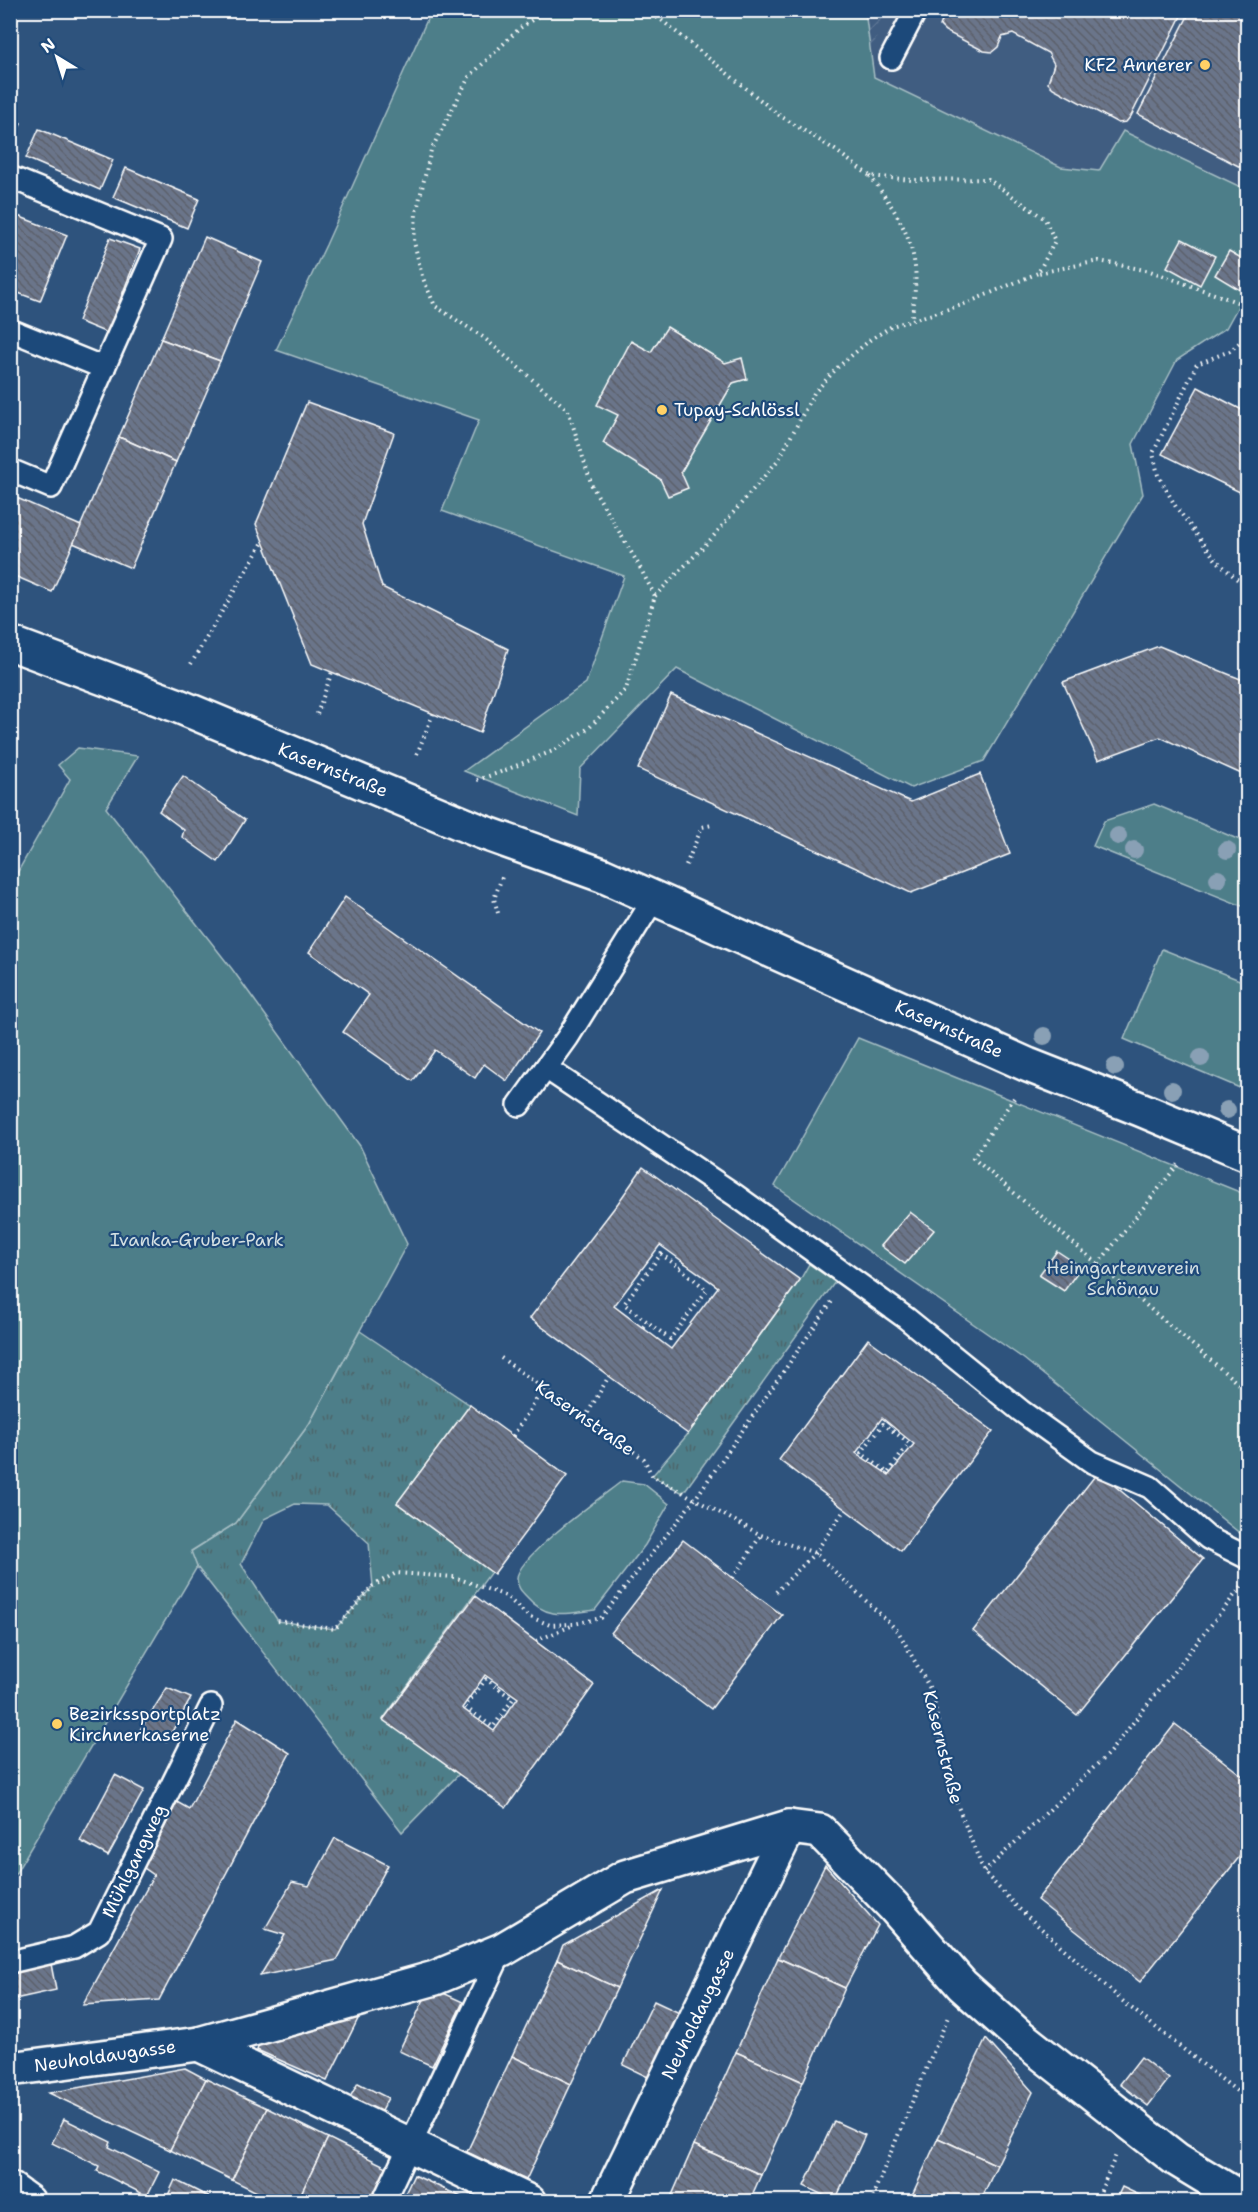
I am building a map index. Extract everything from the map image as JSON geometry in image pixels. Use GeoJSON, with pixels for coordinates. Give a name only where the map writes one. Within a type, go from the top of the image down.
{"type":"FeatureCollection","features":[{"type":"Feature","properties":{"kind":"street","name":"Kasernstraße"},"geometry":{"type":"LineString","coordinates":[[10,643],[176,705],[482,832],[602,875],[1028,1065],[1140,1108],[1248,1154]]}},
{"type":"Feature","properties":{"kind":"street","name":"Neuholdaugasse"},"geometry":{"type":"LineString","coordinates":[[607,2202],[789,1827]]}},
{"type":"Feature","properties":{"kind":"street","name":"Neuholdaugasse"},"geometry":{"type":"LineString","coordinates":[[10,2069],[199,2044],[435,1978],[502,1950],[626,1876],[789,1827],[820,1831],[893,1906],[962,1985],[1018,2035],[1176,2159],[1247,2202]]}},
{"type":"Feature","properties":{"kind":"street","name":"Neuholdaugasse"},"geometry":{"type":"LineString","coordinates":[[199,2044],[529,2202]]}},
{"type":"Feature","properties":{"kind":"street"},"geometry":{"type":"LineString","coordinates":[[10,2189],[28,2202]]}},
{"type":"Feature","properties":{"kind":"lane"},"geometry":{"type":"LineString","coordinates":[[891,58],[916,10]]}},
{"type":"Feature","properties":{"kind":"lane"},"geometry":{"type":"LineString","coordinates":[[10,177],[160,239],[51,487],[10,470]]}},
{"type":"Feature","properties":{"kind":"lane"},"geometry":{"type":"LineString","coordinates":[[10,330],[104,368]]}},
{"type":"Feature","properties":{"kind":"lane"},"geometry":{"type":"LineString","coordinates":[[519,1105],[568,1037],[654,897]]}},
{"type":"Feature","properties":{"kind":"lane"},"geometry":{"type":"LineString","coordinates":[[546,1068],[735,1196],[906,1318],[1021,1411],[1083,1455],[1150,1487],[1208,1538],[1248,1558]]}},
{"type":"Feature","properties":{"kind":"lane","name":"Mühlgangweg"},"geometry":{"type":"LineString","coordinates":[[10,1962],[74,1947],[99,1932],[211,1706]]}},
{"type":"Feature","properties":{"kind":"lane"},"geometry":{"type":"LineString","coordinates":[[383,2202],[502,1950]]}},
{"type":"Feature","properties":{"kind":"path"},"geometry":{"type":"LineString","coordinates":[[547,10],[520,28],[469,77],[431,150],[416,214],[414,242],[422,276],[435,306],[483,336],[568,410],[592,486],[655,596]]}},
{"type":"Feature","properties":{"kind":"path"},"geometry":{"type":"LineString","coordinates":[[640,10],[660,19],[779,115],[836,150],[870,176],[893,207],[906,234],[915,268],[912,319]]}},
{"type":"Feature","properties":{"kind":"path"},"geometry":{"type":"LineString","coordinates":[[870,176],[912,180],[988,179],[1045,219],[1055,241],[1038,273]]}},
{"type":"Feature","properties":{"kind":"path"},"geometry":{"type":"LineString","coordinates":[[477,780],[498,774],[553,751],[589,728],[626,689],[655,596],[711,539],[779,459],[814,393],[838,367],[870,340],[892,326],[962,305],[1038,273],[1099,261],[1150,271],[1248,306]]}},
{"type":"Feature","properties":{"kind":"path"},"geometry":{"type":"LineString","coordinates":[[1248,335],[1230,351],[1197,364],[1153,453],[1158,475],[1176,507],[1216,560],[1248,589]]}},
{"type":"Feature","properties":{"kind":"path"},"geometry":{"type":"LineString","coordinates":[[191,664],[264,542]]}},
{"type":"Feature","properties":{"kind":"path"},"geometry":{"type":"LineString","coordinates":[[317,714],[332,672]]}},
{"type":"Feature","properties":{"kind":"path"},"geometry":{"type":"LineString","coordinates":[[417,754],[433,714]]}},
{"type":"Feature","properties":{"kind":"path"},"geometry":{"type":"LineString","coordinates":[[687,865],[702,827],[712,825]]}},
{"type":"Feature","properties":{"kind":"path"},"geometry":{"type":"LineString","coordinates":[[498,913],[494,899],[503,875]]}},
{"type":"Feature","properties":{"kind":"path"},"geometry":{"type":"LineString","coordinates":[[1013,1101],[973,1158],[1248,1392]]}},
{"type":"Feature","properties":{"kind":"path"},"geometry":{"type":"LineString","coordinates":[[1098,1264],[1178,1167]]}},
{"type":"Feature","properties":{"kind":"path"},"geometry":{"type":"LineString","coordinates":[[661,1254],[680,1268],[707,1290],[670,1339],[624,1304],[661,1254]]}},
{"type":"Feature","properties":{"kind":"path"},"geometry":{"type":"LineString","coordinates":[[680,1268],[685,1262]]}},
{"type":"Feature","properties":{"kind":"path"},"geometry":{"type":"LineString","coordinates":[[278,1621],[335,1629],[373,1586],[396,1573],[454,1577],[506,1596],[528,1616],[550,1625],[574,1624],[601,1618],[695,1499],[849,1277]]}},
{"type":"Feature","properties":{"kind":"path"},"geometry":{"type":"LineString","coordinates":[[642,1327],[647,1322]]}},
{"type":"Feature","properties":{"kind":"path","name":"Kasernstraße"},"geometry":{"type":"LineString","coordinates":[[501,1358],[644,1459],[652,1476],[761,1535],[815,1553],[898,1631],[933,1694],[949,1784],[984,1872],[1016,1906],[1126,2004],[1248,2100]]}},
{"type":"Feature","properties":{"kind":"path"},"geometry":{"type":"LineString","coordinates":[[585,1418],[609,1376]]}},
{"type":"Feature","properties":{"kind":"path"},"geometry":{"type":"LineString","coordinates":[[513,1436],[543,1389]]}},
{"type":"Feature","properties":{"kind":"path"},"geometry":{"type":"LineString","coordinates":[[883,1424],[909,1443],[888,1473],[876,1465],[861,1453],[883,1424]]}},
{"type":"Feature","properties":{"kind":"path"},"geometry":{"type":"LineString","coordinates":[[776,1592],[815,1553],[845,1509]]}},
{"type":"Feature","properties":{"kind":"path"},"geometry":{"type":"LineString","coordinates":[[733,1578],[761,1535]]}},
{"type":"Feature","properties":{"kind":"path"},"geometry":{"type":"LineString","coordinates":[[984,1872],[1109,1753],[1248,1580]]}},
{"type":"Feature","properties":{"kind":"path"},"geometry":{"type":"LineString","coordinates":[[536,1641],[574,1624]]}},
{"type":"Feature","properties":{"kind":"path"},"geometry":{"type":"LineString","coordinates":[[486,1679],[500,1688],[513,1699],[493,1727],[465,1707],[486,1679]]}},
{"type":"Feature","properties":{"kind":"path"},"geometry":{"type":"LineString","coordinates":[[870,2202],[962,1985]]}},
{"type":"Feature","properties":{"kind":"path"},"geometry":{"type":"LineString","coordinates":[[1096,2202],[1123,2119]]}},
{"type":"Feature","properties":{"kind":"shaded area"},"geometry":{"type":"Polygon","coordinates":[[[865,11],[1247,11],[1247,190],[1123,131],[1099,172],[1061,167],[874,77],[865,11]]]}},
{"type":"Feature","properties":{"kind":"shaded area"},"geometry":{"type":"Polygon","coordinates":[[[865,11],[883,11],[872,55],[865,11]]]}},
{"type":"Feature","properties":{"kind":"green space"},"geometry":{"type":"Polygon","coordinates":[[[431,11],[865,11],[874,77],[1061,167],[1099,171],[1123,131],[1247,190],[1247,290],[1226,328],[1177,360],[1133,444],[1143,494],[984,761],[911,788],[677,669],[580,769],[578,816],[464,771],[586,683],[624,576],[442,511],[479,420],[276,350],[326,245],[431,11]]]}},
{"type":"Feature","properties":{"kind":"green space","name":"Ivanka-Gruber-Park"},"geometry":{"type":"Polygon","coordinates":[[[78,748],[138,756],[106,808],[232,969],[360,1146],[407,1244],[309,1424],[236,1523],[191,1551],[197,1567],[11,1881],[11,884],[70,779],[58,765],[78,748]]]}},
{"type":"Feature","properties":{"kind":"green space"},"geometry":{"type":"Polygon","coordinates":[[[1154,804],[1247,843],[1247,908],[1093,846],[1104,821],[1154,804]]]}},
{"type":"Feature","properties":{"kind":"green space"},"geometry":{"type":"Polygon","coordinates":[[[1162,949],[1247,983],[1247,1091],[1124,1039],[1162,949]]]}},
{"type":"Feature","properties":{"kind":"green space","name":"Heimgartenverein Schönau"},"geometry":{"type":"Polygon","coordinates":[[[858,1038],[1247,1195],[1247,1539],[1024,1359],[775,1186],[858,1038]]]}},
{"type":"Feature","properties":{"kind":"green space"},"geometry":{"type":"Polygon","coordinates":[[[809,1264],[835,1282],[683,1493],[652,1476],[688,1434],[800,1280],[809,1264]]]}},
{"type":"Feature","properties":{"kind":"green space"},"geometry":{"type":"Polygon","coordinates":[[[360,1331],[470,1405],[397,1503],[491,1572],[383,1719],[459,1774],[402,1832],[197,1567],[190,1552],[236,1523],[309,1424],[360,1331]],[[295,1504],[264,1519],[241,1564],[278,1621],[335,1629],[373,1586],[369,1543],[327,1505],[295,1504]]]}},
{"type":"Feature","properties":{"kind":"green space"},"geometry":{"type":"Polygon","coordinates":[[[622,1481],[644,1484],[669,1504],[645,1545],[595,1610],[558,1614],[535,1605],[519,1586],[517,1578],[521,1568],[546,1542],[622,1481]]]}},
{"type":"Feature","properties":{"kind":"building"},"geometry":{"type":"Polygon","coordinates":[[[946,10],[1184,10],[1131,116],[1126,122],[1118,123],[1053,88],[1048,83],[1054,64],[1048,53],[1013,34],[1002,37],[998,47],[992,52],[984,51],[945,31],[940,26],[946,10]]]}},
{"type":"Feature","properties":{"kind":"building","name":"KFZ Annerer"},"geometry":{"type":"Polygon","coordinates":[[[1191,10],[1238,10],[1248,15],[1248,171],[1138,114],[1191,10]]]}},
{"type":"Feature","properties":{"kind":"building"},"geometry":{"type":"Polygon","coordinates":[[[10,119],[21,123],[10,151],[10,119]]]}},
{"type":"Feature","properties":{"kind":"building"},"geometry":{"type":"Polygon","coordinates":[[[39,129],[113,160],[100,190],[26,158],[39,129]]]}},
{"type":"Feature","properties":{"kind":"building"},"geometry":{"type":"Polygon","coordinates":[[[126,168],[199,199],[187,228],[113,197],[126,168]]]}},
{"type":"Feature","properties":{"kind":"building"},"geometry":{"type":"Polygon","coordinates":[[[10,213],[67,235],[40,301],[10,290],[10,213]]]}},
{"type":"Feature","properties":{"kind":"building"},"geometry":{"type":"Polygon","coordinates":[[[205,237],[262,262],[220,361],[161,339],[205,237]]]}},
{"type":"Feature","properties":{"kind":"building"},"geometry":{"type":"Polygon","coordinates":[[[110,238],[140,249],[107,333],[78,321],[110,238]]]}},
{"type":"Feature","properties":{"kind":"building"},"geometry":{"type":"Polygon","coordinates":[[[1182,239],[1215,256],[1200,285],[1167,267],[1182,239]]]}},
{"type":"Feature","properties":{"kind":"building"},"geometry":{"type":"Polygon","coordinates":[[[1229,251],[1248,262],[1248,295],[1215,275],[1229,251]]]}},
{"type":"Feature","properties":{"kind":"building","name":"Tupay-Schlössl"},"geometry":{"type":"Polygon","coordinates":[[[667,327],[725,363],[742,358],[747,379],[733,383],[681,472],[688,488],[668,496],[660,479],[603,443],[618,415],[597,405],[631,341],[651,352],[667,327]]]}},
{"type":"Feature","properties":{"kind":"building"},"geometry":{"type":"Polygon","coordinates":[[[161,339],[220,361],[176,462],[119,437],[161,339]]]}},
{"type":"Feature","properties":{"kind":"building"},"geometry":{"type":"Polygon","coordinates":[[[1198,387],[1248,413],[1248,496],[1162,454],[1198,387]]]}},
{"type":"Feature","properties":{"kind":"building"},"geometry":{"type":"Polygon","coordinates":[[[307,402],[394,433],[362,524],[382,587],[508,649],[480,733],[312,664],[256,524],[307,402]]]}},
{"type":"Feature","properties":{"kind":"building"},"geometry":{"type":"Polygon","coordinates":[[[119,437],[176,462],[131,568],[73,543],[119,437]]]}},
{"type":"Feature","properties":{"kind":"building"},"geometry":{"type":"Polygon","coordinates":[[[10,495],[81,526],[52,592],[10,574],[10,495]]]}},
{"type":"Feature","properties":{"kind":"building"},"geometry":{"type":"Polygon","coordinates":[[[1159,646],[1248,682],[1248,777],[1160,737],[1098,760],[1063,682],[1159,646]]]}},
{"type":"Feature","properties":{"kind":"building"},"geometry":{"type":"Polygon","coordinates":[[[671,695],[911,802],[980,774],[1010,854],[911,893],[638,769],[671,695]]]}},
{"type":"Feature","properties":{"kind":"building"},"geometry":{"type":"Polygon","coordinates":[[[183,776],[245,820],[218,862],[182,837],[184,830],[159,811],[183,776]]]}},
{"type":"Feature","properties":{"kind":"building"},"geometry":{"type":"Polygon","coordinates":[[[345,897],[539,1033],[507,1081],[484,1064],[475,1078],[435,1050],[413,1081],[343,1032],[369,995],[309,952],[345,897]]]}},
{"type":"Feature","properties":{"kind":"building"},"geometry":{"type":"Polygon","coordinates":[[[643,1167],[800,1280],[688,1434],[530,1318],[643,1167]],[[660,1245],[614,1306],[671,1349],[718,1287],[660,1245]]]}},
{"type":"Feature","properties":{"kind":"building"},"geometry":{"type":"Polygon","coordinates":[[[910,1212],[934,1230],[905,1264],[881,1246],[910,1212]]]}},
{"type":"Feature","properties":{"kind":"building"},"geometry":{"type":"Polygon","coordinates":[[[1057,1251],[1081,1267],[1064,1291],[1039,1275],[1057,1251]]]}},
{"type":"Feature","properties":{"kind":"building"},"geometry":{"type":"Polygon","coordinates":[[[868,1339],[993,1431],[901,1551],[779,1460],[868,1339]],[[882,1418],[856,1453],[889,1475],[914,1444],[882,1418]]]}},
{"type":"Feature","properties":{"kind":"building"},"geometry":{"type":"Polygon","coordinates":[[[470,1405],[567,1476],[494,1574],[397,1503],[470,1405]]]}},
{"type":"Feature","properties":{"kind":"building"},"geometry":{"type":"Polygon","coordinates":[[[1098,1472],[1203,1559],[1077,1715],[973,1631],[1098,1472]]]}},
{"type":"Feature","properties":{"kind":"building"},"geometry":{"type":"Polygon","coordinates":[[[683,1540],[782,1615],[711,1709],[611,1633],[683,1540]]]}},
{"type":"Feature","properties":{"kind":"building"},"geometry":{"type":"Polygon","coordinates":[[[475,1596],[594,1685],[506,1808],[383,1720],[475,1596]],[[485,1675],[462,1708],[494,1731],[518,1698],[485,1675]]]}},
{"type":"Feature","properties":{"kind":"building"},"geometry":{"type":"Polygon","coordinates":[[[167,1688],[191,1698],[166,1742],[140,1730],[167,1688]]]}},
{"type":"Feature","properties":{"kind":"building"},"geometry":{"type":"Polygon","coordinates":[[[237,1719],[290,1753],[159,2000],[83,2005],[154,1875],[144,1868],[177,1802],[189,1809],[237,1719]]]}},
{"type":"Feature","properties":{"kind":"building"},"geometry":{"type":"Polygon","coordinates":[[[1175,1724],[1248,1780],[1248,1846],[1140,1982],[1037,1900],[1175,1724]]]}},
{"type":"Feature","properties":{"kind":"building"},"geometry":{"type":"Polygon","coordinates":[[[115,1775],[144,1790],[108,1856],[80,1841],[115,1775]]]}},
{"type":"Feature","properties":{"kind":"building"},"geometry":{"type":"Polygon","coordinates":[[[335,1838],[388,1865],[337,1960],[260,1976],[285,1935],[265,1929],[292,1882],[309,1886],[335,1838]]]}},
{"type":"Feature","properties":{"kind":"building"},"geometry":{"type":"Polygon","coordinates":[[[825,1865],[878,1925],[845,1988],[778,1958],[825,1865]]]}},
{"type":"Feature","properties":{"kind":"building"},"geometry":{"type":"Polygon","coordinates":[[[663,1890],[617,1988],[557,1960],[563,1945],[663,1890]]]}},
{"type":"Feature","properties":{"kind":"building"},"geometry":{"type":"Polygon","coordinates":[[[778,1958],[845,1988],[803,2082],[736,2052],[778,1958]]]}},
{"type":"Feature","properties":{"kind":"building"},"geometry":{"type":"Polygon","coordinates":[[[557,1960],[617,1988],[571,2084],[512,2056],[557,1960]]]}},
{"type":"Feature","properties":{"kind":"building"},"geometry":{"type":"Polygon","coordinates":[[[51,1964],[56,1990],[10,2000],[10,1973],[51,1964]]]}},
{"type":"Feature","properties":{"kind":"building"},"geometry":{"type":"Polygon","coordinates":[[[430,1987],[463,2002],[432,2066],[399,2051],[430,1987]]]}},
{"type":"Feature","properties":{"kind":"building"},"geometry":{"type":"Polygon","coordinates":[[[654,2001],[684,2015],[652,2079],[623,2065],[654,2001]]]}},
{"type":"Feature","properties":{"kind":"building"},"geometry":{"type":"Polygon","coordinates":[[[359,2017],[327,2081],[257,2050],[264,2033],[359,2017]]]}},
{"type":"Feature","properties":{"kind":"building"},"geometry":{"type":"Polygon","coordinates":[[[986,2039],[1033,2092],[997,2165],[938,2138],[986,2039]]]}},
{"type":"Feature","properties":{"kind":"building"},"geometry":{"type":"Polygon","coordinates":[[[736,2052],[803,2082],[761,2175],[694,2145],[736,2052]]]}},
{"type":"Feature","properties":{"kind":"building"},"geometry":{"type":"Polygon","coordinates":[[[512,2056],[571,2084],[526,2180],[467,2152],[512,2056]]]}},
{"type":"Feature","properties":{"kind":"building"},"geometry":{"type":"Polygon","coordinates":[[[1141,2057],[1169,2079],[1148,2106],[1120,2084],[1141,2057]]]}},
{"type":"Feature","properties":{"kind":"building"},"geometry":{"type":"Polygon","coordinates":[[[185,2068],[206,2079],[170,2150],[49,2093],[185,2068]]]}},
{"type":"Feature","properties":{"kind":"building"},"geometry":{"type":"Polygon","coordinates":[[[206,2079],[267,2108],[232,2180],[170,2150],[206,2079]]]}},
{"type":"Feature","properties":{"kind":"building"},"geometry":{"type":"Polygon","coordinates":[[[358,2083],[388,2098],[375,2122],[345,2106],[358,2083]]]}},
{"type":"Feature","properties":{"kind":"building"},"geometry":{"type":"Polygon","coordinates":[[[267,2108],[328,2138],[297,2202],[278,2202],[232,2180],[267,2108]]]}},
{"type":"Feature","properties":{"kind":"building"},"geometry":{"type":"Polygon","coordinates":[[[64,2119],[111,2142],[109,2147],[159,2172],[147,2196],[97,2171],[99,2166],[52,2143],[64,2119]]]}},
{"type":"Feature","properties":{"kind":"building"},"geometry":{"type":"Polygon","coordinates":[[[834,2121],[865,2135],[835,2201],[804,2186],[834,2121]]]}},
{"type":"Feature","properties":{"kind":"building"},"geometry":{"type":"Polygon","coordinates":[[[328,2138],[389,2168],[372,2202],[297,2202],[328,2138]]]}},
{"type":"Feature","properties":{"kind":"building"},"geometry":{"type":"Polygon","coordinates":[[[938,2138],[997,2165],[980,2202],[909,2202],[938,2138]]]}},
{"type":"Feature","properties":{"kind":"building"},"geometry":{"type":"Polygon","coordinates":[[[694,2145],[761,2175],[749,2202],[669,2202],[694,2145]]]}},
{"type":"Feature","properties":{"kind":"building"},"geometry":{"type":"Polygon","coordinates":[[[414,2175],[472,2202],[401,2202],[414,2175]]]}},
{"type":"Feature","properties":{"kind":"building"},"geometry":{"type":"Polygon","coordinates":[[[175,2180],[219,2202],[165,2202],[175,2180]]]}},
{"type":"Feature","properties":{"kind":"building"},"geometry":{"type":"Polygon","coordinates":[[[1122,2187],[1154,2202],[1115,2202],[1122,2187]]]}},
{"type":"Feature","properties":{"kind":"place","name":"KFZ Annerer"},"geometry":{"type":"Point","coordinates":[1205,65]}},
{"type":"Feature","properties":{"kind":"place","name":"Tupay-Schlössl"},"geometry":{"type":"Point","coordinates":[662,410]}},
{"type":"Feature","properties":{"kind":"place","name":"Bezirkssportplatz Kirchnerkaserne"},"geometry":{"type":"Point","coordinates":[57,1724]}}]}
